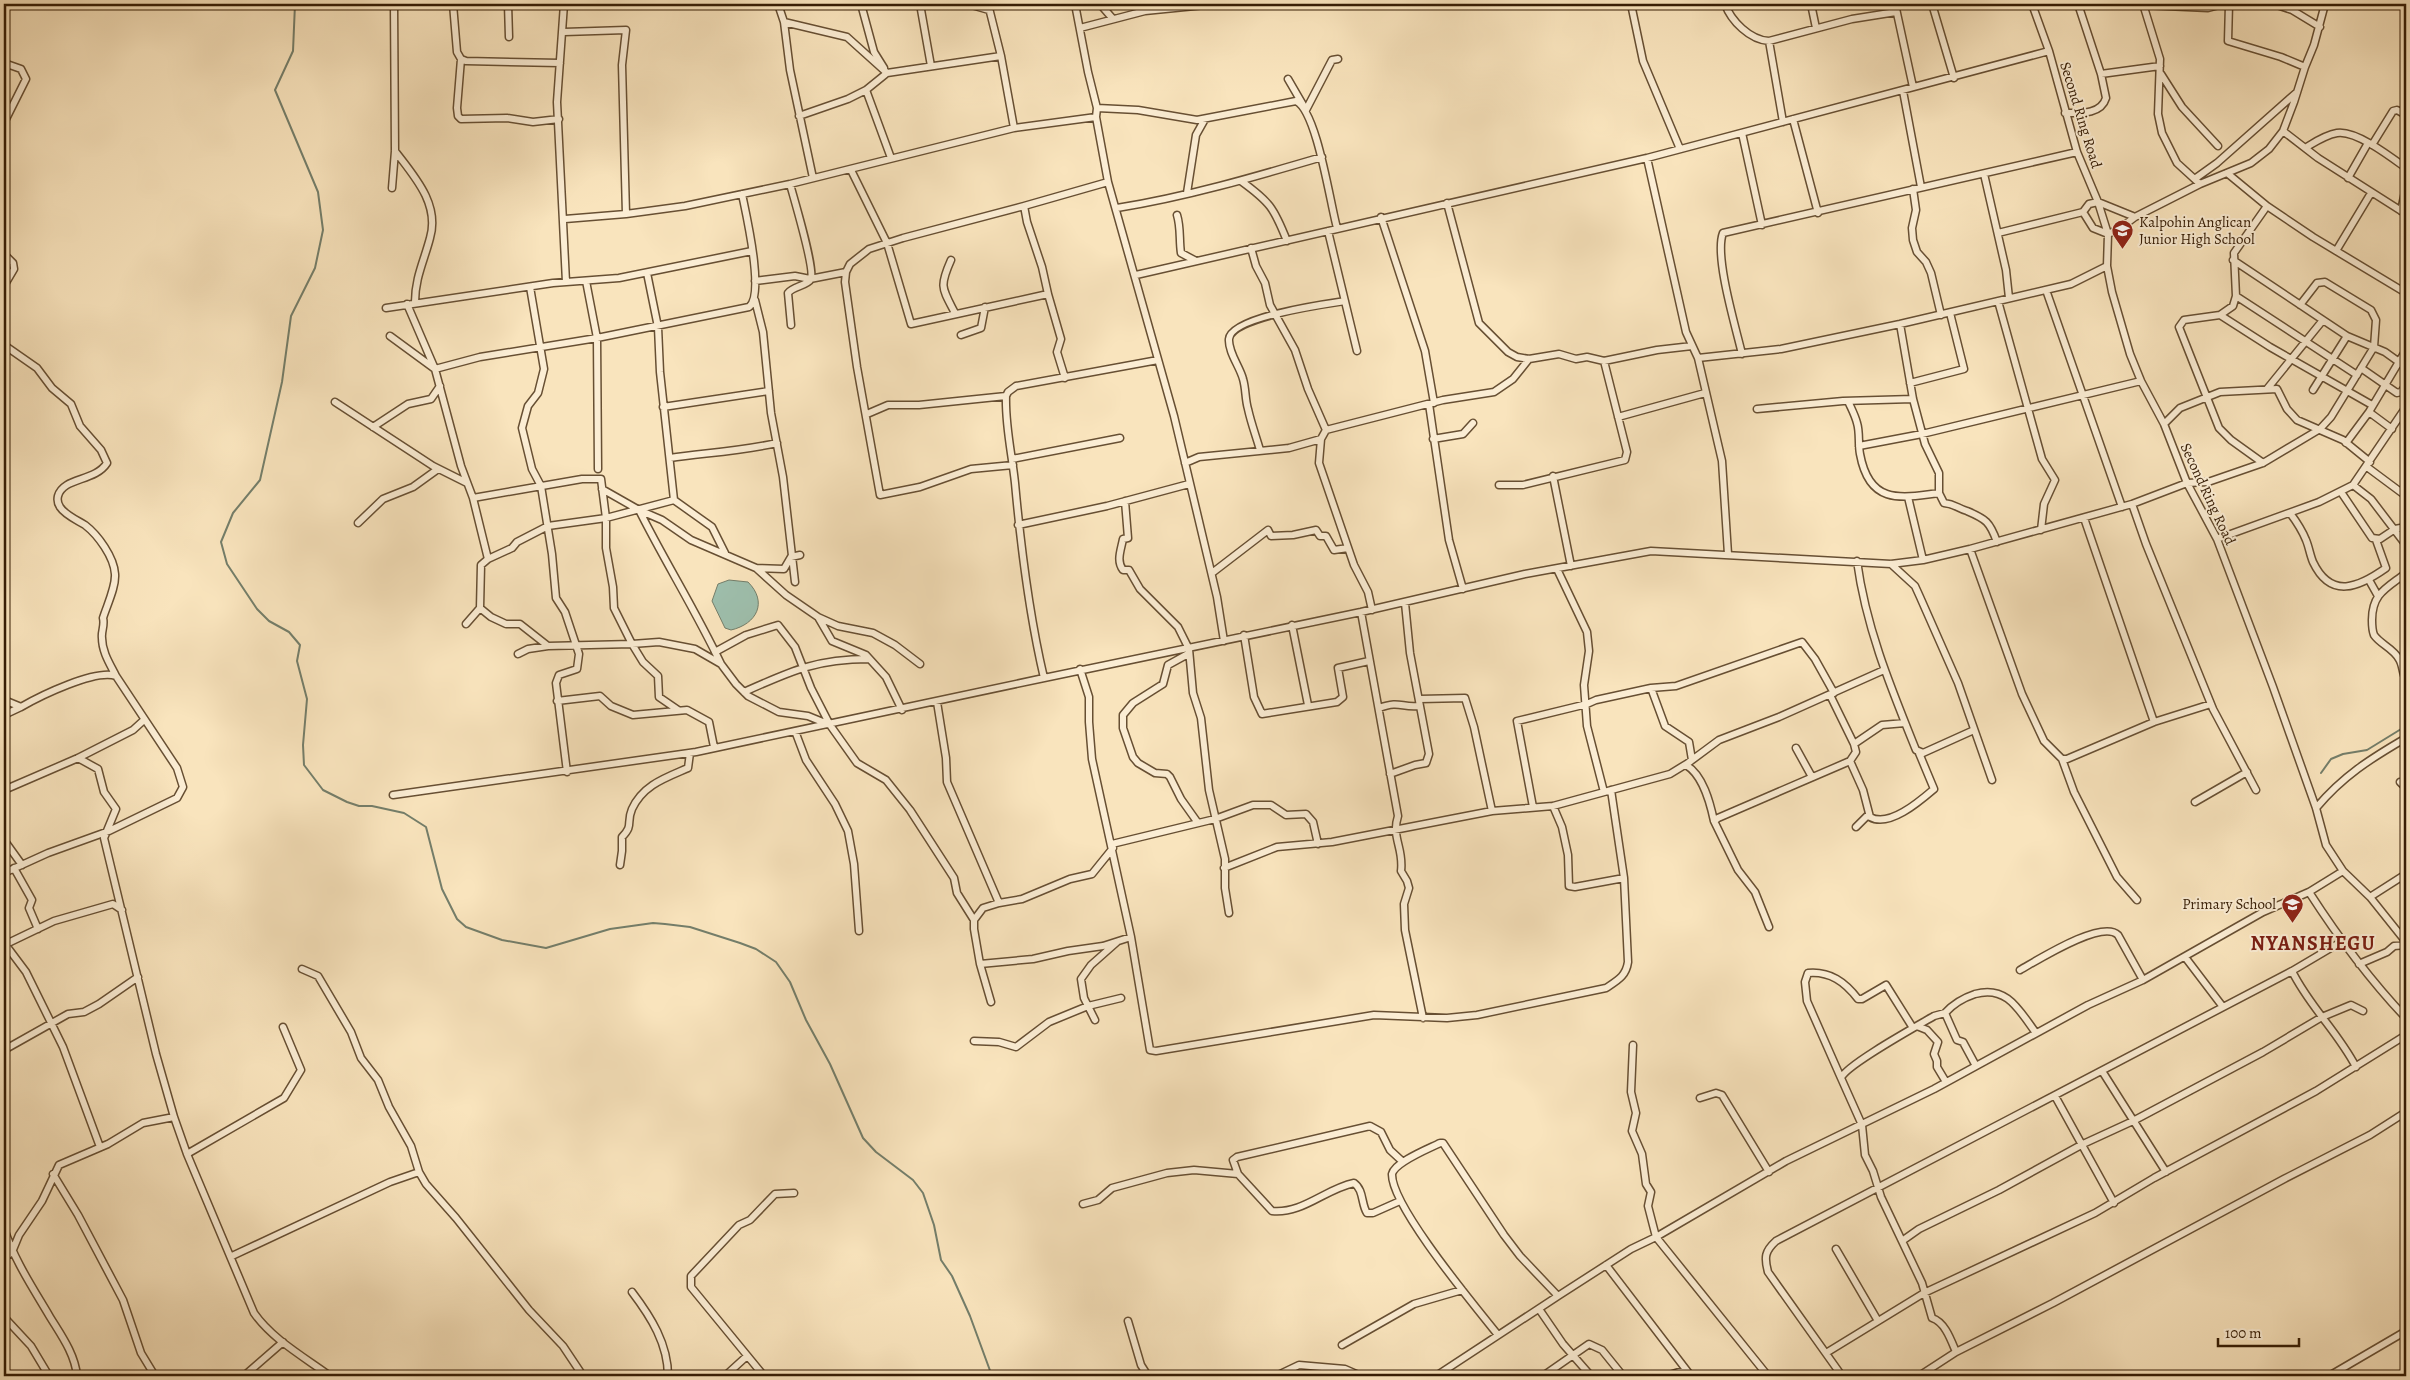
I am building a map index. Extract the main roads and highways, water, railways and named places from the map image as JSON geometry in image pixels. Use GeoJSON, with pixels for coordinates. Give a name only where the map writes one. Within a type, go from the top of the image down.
{"type":"FeatureCollection","features":[{"type":"Feature","properties":{"kind":"waterway"},"geometry":{"type":"LineString","coordinates":[[295,4],[293,51],[275,90],[318,192],[323,230],[315,268],[291,316],[282,382],[260,480],[233,513],[221,542],[227,564],[257,609],[269,621],[289,632],[300,645],[297,661],[307,699],[303,745],[304,765],[323,790],[359,806],[372,806],[404,813],[426,827],[442,889],[457,919],[466,927],[502,940],[546,948],[610,929],[653,923],[665,924],[690,927],[740,943],[756,949],[776,962],[790,982],[806,1020],[830,1064],[863,1138],[876,1152],[913,1180],[923,1193],[934,1225],[941,1260],[952,1276],[970,1316],[992,1376]]}},
{"type":"Feature","properties":{"kind":"waterway"},"geometry":{"type":"LineString","coordinates":[[2321,773],[2331,759],[2343,754],[2367,750],[2406,726]]}},
{"type":"Feature","properties":{"kind":"place","name":"Kalpohin Anglican Junior High School"},"geometry":{"type":"Point","coordinates":[2123,250]}},
{"type":"Feature","properties":{"kind":"place","name":"Primary School"},"geometry":{"type":"Point","coordinates":[2292,923]}},
{"type":"Feature","properties":{"kind":"district","name":"NYANSHEGU"},"geometry":{"type":"Point","coordinates":[2313,943]}}]}
